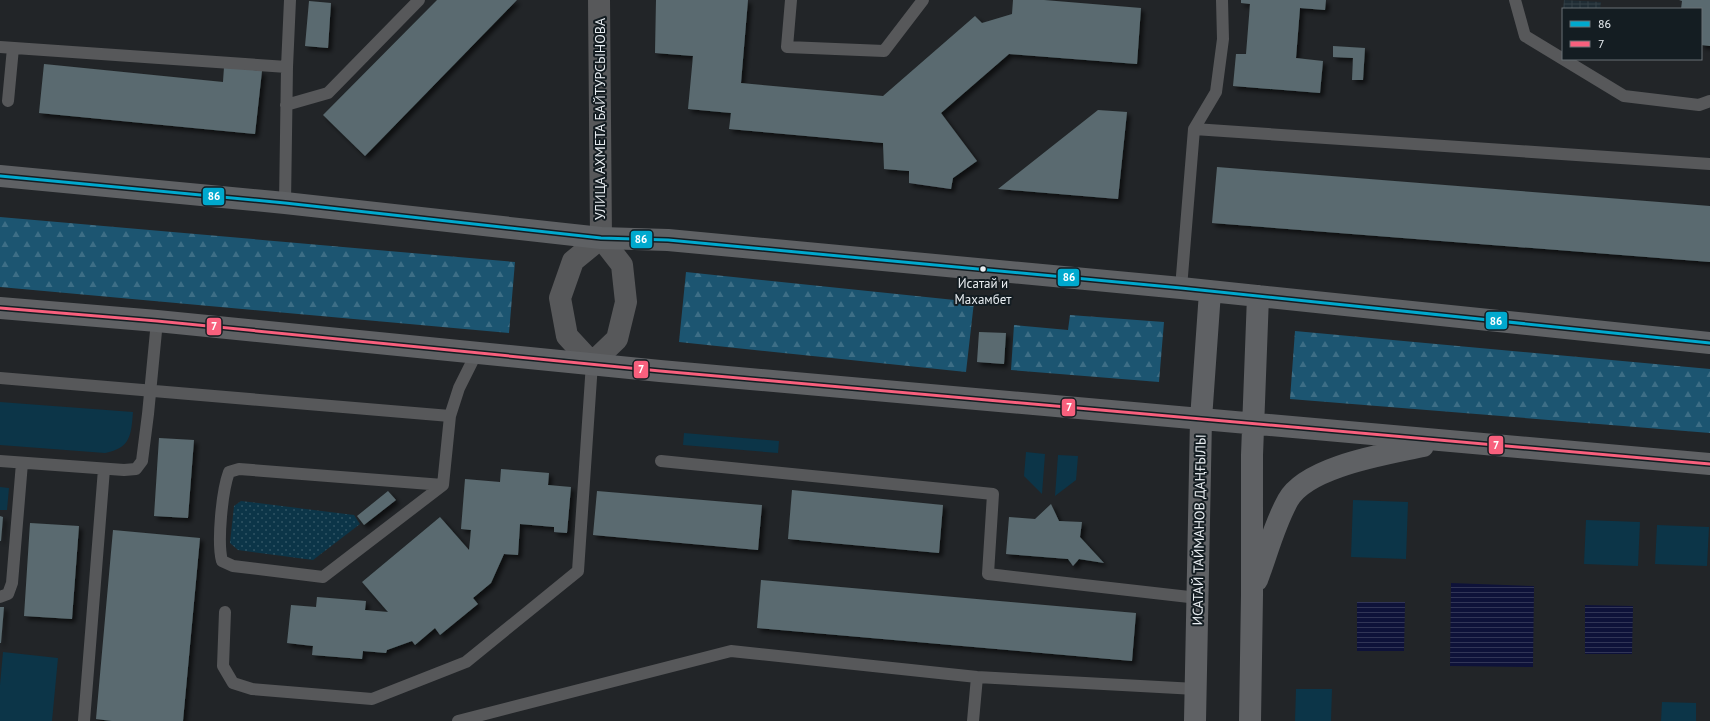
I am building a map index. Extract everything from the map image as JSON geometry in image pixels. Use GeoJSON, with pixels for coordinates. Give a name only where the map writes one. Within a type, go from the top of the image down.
{"type":"FeatureCollection","features":[{"type":"Feature","properties":{"kind":"main road"},"geometry":{"type":"LineString","coordinates":[[0,176],[285,203],[601,238],[668,240],[1181,288],[1710,344]]}},
{"type":"Feature","properties":{"kind":"main road","name":"ИСАТАЙ ТАЙМАНОВ ДАҢҒЫЛЫ"},"geometry":{"type":"LineString","coordinates":[[1195,721],[1201,419],[1210,292]]}},
{"type":"Feature","properties":{"kind":"main road"},"geometry":{"type":"LineString","coordinates":[[1250,721],[1253,424],[1258,296]]}},
{"type":"Feature","properties":{"kind":"main road"},"geometry":{"type":"LineString","coordinates":[[0,308],[157,321],[592,363],[660,371],[1710,464]]}},
{"type":"Feature","properties":{"kind":"main road"},"geometry":{"type":"LineString","coordinates":[[1252,594],[1274,532],[1288,499],[1302,483],[1338,466],[1444,441]]}},
{"type":"Feature","properties":{"kind":"street","name":"УЛИЦА АХМЕТА БАЙТУРСЫНОВА"},"geometry":{"type":"LineString","coordinates":[[599,0],[601,238]]}},
{"type":"Feature","properties":{"kind":"street"},"geometry":{"type":"LineString","coordinates":[[601,238],[622,265],[626,302],[617,340],[592,363],[567,336],[560,298],[573,261],[601,238]]}},
{"type":"Feature","properties":{"kind":"lane"},"geometry":{"type":"LineString","coordinates":[[285,203],[286,105],[290,0]]}},
{"type":"Feature","properties":{"kind":"lane"},"geometry":{"type":"LineString","coordinates":[[286,105],[328,93],[419,0]]}},
{"type":"Feature","properties":{"kind":"lane"},"geometry":{"type":"LineString","coordinates":[[791,0],[787,47],[884,51],[923,0]]}},
{"type":"Feature","properties":{"kind":"lane"},"geometry":{"type":"LineString","coordinates":[[1181,288],[1194,129],[1216,92],[1222,39],[1222,0]]}},
{"type":"Feature","properties":{"kind":"lane"},"geometry":{"type":"LineString","coordinates":[[1515,0],[1525,36],[1562,58]]}},
{"type":"Feature","properties":{"kind":"lane"},"geometry":{"type":"LineString","coordinates":[[0,47],[287,67]]}},
{"type":"Feature","properties":{"kind":"lane"},"geometry":{"type":"LineString","coordinates":[[8,101],[13,48]]}},
{"type":"Feature","properties":{"kind":"lane"},"geometry":{"type":"LineString","coordinates":[[1565,60],[1624,96],[1699,105],[1710,101]]}},
{"type":"Feature","properties":{"kind":"lane"},"geometry":{"type":"LineString","coordinates":[[1194,129],[1710,164]]}},
{"type":"Feature","properties":{"kind":"lane"},"geometry":{"type":"LineString","coordinates":[[0,461],[104,469],[136,469],[142,461],[157,321]]}},
{"type":"Feature","properties":{"kind":"lane"},"geometry":{"type":"LineString","coordinates":[[443,485],[239,469],[229,472],[225,483],[219,550],[222,561],[232,566],[323,577],[443,485],[450,416],[459,388],[477,352]]}},
{"type":"Feature","properties":{"kind":"lane"},"geometry":{"type":"LineString","coordinates":[[225,612],[224,666],[233,683],[252,689],[372,700],[466,662],[578,571],[592,363]]}},
{"type":"Feature","properties":{"kind":"lane"},"geometry":{"type":"LineString","coordinates":[[0,378],[150,392],[450,416]]}},
{"type":"Feature","properties":{"kind":"lane"},"geometry":{"type":"LineString","coordinates":[[661,462],[994,494],[988,574],[1198,598]]}},
{"type":"Feature","properties":{"kind":"lane"},"geometry":{"type":"LineString","coordinates":[[0,597],[8,594],[12,584],[22,463]]}},
{"type":"Feature","properties":{"kind":"lane"},"geometry":{"type":"LineString","coordinates":[[84,721],[104,469]]}},
{"type":"Feature","properties":{"kind":"lane"},"geometry":{"type":"LineString","coordinates":[[458,721],[731,652],[977,677],[1196,689]]}},
{"type":"Feature","properties":{"kind":"lane"},"geometry":{"type":"LineString","coordinates":[[973,721],[977,677]]}},
{"type":"Feature","properties":{"kind":"shaded area"},"geometry":{"type":"Polygon","coordinates":[[[1564,0],[1601,2],[1600,8],[1563,8],[1564,0]]]}},
{"type":"Feature","properties":{"kind":"shaded area"},"geometry":{"type":"Polygon","coordinates":[[[0,402],[133,412],[130,434],[125,444],[120,448],[105,453],[0,445],[0,402]]]}},
{"type":"Feature","properties":{"kind":"shaded area"},"geometry":{"type":"Polygon","coordinates":[[[684,433],[779,441],[778,453],[683,445],[684,433]]]}},
{"type":"Feature","properties":{"kind":"shaded area"},"geometry":{"type":"Polygon","coordinates":[[[1026,452],[1045,454],[1042,494],[1024,476],[1026,452]]]}},
{"type":"Feature","properties":{"kind":"shaded area"},"geometry":{"type":"Polygon","coordinates":[[[1058,455],[1078,456],[1076,480],[1055,496],[1058,455]]]}},
{"type":"Feature","properties":{"kind":"shaded area"},"geometry":{"type":"Polygon","coordinates":[[[0,487],[9,488],[7,510],[0,510],[0,487]]]}},
{"type":"Feature","properties":{"kind":"shaded area"},"geometry":{"type":"Polygon","coordinates":[[[1353,500],[1408,502],[1406,559],[1351,557],[1353,500]]]}},
{"type":"Feature","properties":{"kind":"shaded area"},"geometry":{"type":"Polygon","coordinates":[[[241,501],[354,515],[360,524],[313,560],[238,550],[230,543],[234,506],[241,501]]]}},
{"type":"Feature","properties":{"kind":"shaded area"},"geometry":{"type":"Polygon","coordinates":[[[1586,520],[1640,522],[1638,566],[1584,564],[1586,520]]]}},
{"type":"Feature","properties":{"kind":"shaded area"},"geometry":{"type":"Polygon","coordinates":[[[1657,525],[1709,527],[1707,566],[1655,564],[1657,525]]]}},
{"type":"Feature","properties":{"kind":"shaded area"},"geometry":{"type":"Polygon","coordinates":[[[1451,583],[1534,586],[1533,667],[1450,666],[1451,583]]]}},
{"type":"Feature","properties":{"kind":"shaded area"},"geometry":{"type":"Polygon","coordinates":[[[1357,602],[1405,602],[1404,651],[1357,651],[1357,602]]]}},
{"type":"Feature","properties":{"kind":"shaded area"},"geometry":{"type":"Polygon","coordinates":[[[1585,605],[1633,606],[1632,654],[1585,654],[1585,605]]]}},
{"type":"Feature","properties":{"kind":"shaded area"},"geometry":{"type":"Polygon","coordinates":[[[3,652],[58,658],[52,721],[0,721],[0,685],[3,652]]]}},
{"type":"Feature","properties":{"kind":"shaded area"},"geometry":{"type":"Polygon","coordinates":[[[1296,689],[1332,689],[1331,721],[1295,721],[1296,689]]]}},
{"type":"Feature","properties":{"kind":"shaded area"},"geometry":{"type":"Polygon","coordinates":[[[1662,702],[1696,703],[1696,721],[1661,721],[1662,702]]]}},
{"type":"Feature","properties":{"kind":"green space"},"geometry":{"type":"Polygon","coordinates":[[[0,217],[515,262],[509,333],[0,287],[0,217]]]}},
{"type":"Feature","properties":{"kind":"green space"},"geometry":{"type":"Polygon","coordinates":[[[686,272],[974,302],[966,372],[679,342],[686,272]]]}},
{"type":"Feature","properties":{"kind":"green space"},"geometry":{"type":"Polygon","coordinates":[[[1070,315],[1164,322],[1159,382],[1011,370],[1014,325],[1068,330],[1070,315]]]}},
{"type":"Feature","properties":{"kind":"green space"},"geometry":{"type":"Polygon","coordinates":[[[1295,331],[1710,369],[1710,433],[1290,399],[1295,331]]]}},
{"type":"Feature","properties":{"kind":"building"},"geometry":{"type":"Polygon","coordinates":[[[437,0],[517,0],[365,156],[323,115],[437,0]]]}},
{"type":"Feature","properties":{"kind":"building"},"geometry":{"type":"Polygon","coordinates":[[[656,0],[748,0],[741,83],[883,96],[975,16],[982,23],[1012,14],[1013,0],[1044,0],[1141,8],[1137,64],[1009,54],[941,113],[977,161],[953,178],[951,189],[909,183],[909,171],[884,169],[883,143],[729,129],[731,113],[688,109],[693,56],[655,53],[656,0]]]}},
{"type":"Feature","properties":{"kind":"building"},"geometry":{"type":"Polygon","coordinates":[[[1241,0],[1326,0],[1325,10],[1300,8],[1296,58],[1323,61],[1320,93],[1233,86],[1236,54],[1246,54],[1250,4],[1241,3],[1241,0]]]}},
{"type":"Feature","properties":{"kind":"building"},"geometry":{"type":"Polygon","coordinates":[[[1679,0],[1710,0],[1710,46],[1702,45],[1702,8],[1681,8],[1682,1],[1679,0]]]}},
{"type":"Feature","properties":{"kind":"building"},"geometry":{"type":"Polygon","coordinates":[[[309,1],[331,3],[328,48],[305,46],[309,1]]]}},
{"type":"Feature","properties":{"kind":"building"},"geometry":{"type":"Polygon","coordinates":[[[1333,46],[1365,48],[1363,80],[1352,80],[1353,58],[1333,57],[1333,46]]]}},
{"type":"Feature","properties":{"kind":"building"},"geometry":{"type":"Polygon","coordinates":[[[44,64],[223,82],[224,67],[262,71],[255,134],[39,113],[44,64]]]}},
{"type":"Feature","properties":{"kind":"building"},"geometry":{"type":"Polygon","coordinates":[[[1098,110],[1127,112],[1118,199],[998,189],[1098,110]]]}},
{"type":"Feature","properties":{"kind":"building"},"geometry":{"type":"Polygon","coordinates":[[[1217,167],[1710,206],[1710,262],[1212,223],[1217,167]]]}},
{"type":"Feature","properties":{"kind":"building"},"geometry":{"type":"Polygon","coordinates":[[[979,332],[1006,333],[1004,364],[977,362],[979,332]]]}},
{"type":"Feature","properties":{"kind":"building"},"geometry":{"type":"Polygon","coordinates":[[[159,438],[194,440],[188,518],[154,516],[159,438]]]}},
{"type":"Feature","properties":{"kind":"building"},"geometry":{"type":"Polygon","coordinates":[[[501,469],[549,473],[548,485],[571,487],[567,533],[554,532],[554,527],[520,524],[518,555],[504,554],[491,583],[473,598],[478,604],[440,635],[435,628],[415,645],[412,641],[387,650],[386,653],[363,651],[362,659],[312,655],[313,646],[287,643],[291,605],[316,607],[317,597],[366,601],[365,610],[388,612],[362,582],[440,517],[469,550],[471,530],[461,529],[465,479],[500,482],[501,469]]]}},
{"type":"Feature","properties":{"kind":"building"},"geometry":{"type":"Polygon","coordinates":[[[792,490],[943,505],[939,553],[788,539],[792,490]]]}},
{"type":"Feature","properties":{"kind":"building"},"geometry":{"type":"Polygon","coordinates":[[[388,491],[396,500],[364,525],[357,516],[388,491]]]}},
{"type":"Feature","properties":{"kind":"building"},"geometry":{"type":"Polygon","coordinates":[[[597,491],[762,505],[758,550],[593,535],[597,491]]]}},
{"type":"Feature","properties":{"kind":"building"},"geometry":{"type":"Polygon","coordinates":[[[1051,504],[1059,521],[1082,522],[1080,537],[1104,563],[1079,559],[1073,566],[1068,559],[1006,554],[1009,517],[1035,519],[1051,504]]]}},
{"type":"Feature","properties":{"kind":"building"},"geometry":{"type":"Polygon","coordinates":[[[0,516],[3,517],[1,541],[0,541],[0,516]]]}},
{"type":"Feature","properties":{"kind":"building"},"geometry":{"type":"Polygon","coordinates":[[[30,523],[79,526],[72,619],[24,616],[30,523]]]}},
{"type":"Feature","properties":{"kind":"building"},"geometry":{"type":"Polygon","coordinates":[[[113,530],[200,538],[183,721],[112,721],[96,719],[113,530]]]}},
{"type":"Feature","properties":{"kind":"building"},"geometry":{"type":"Polygon","coordinates":[[[761,580],[1136,613],[1132,661],[757,628],[761,580]]]}},
{"type":"Feature","properties":{"kind":"building"},"geometry":{"type":"Polygon","coordinates":[[[0,607],[4,607],[1,643],[0,643],[0,607]]]}},
{"type":"Feature","properties":{"kind":"transit line","name":"86"},"geometry":{"type":"LineString","coordinates":[[0,176],[285,203],[601,238],[668,240],[1181,288],[1710,343]]}},
{"type":"Feature","properties":{"kind":"transit line","name":"7"},"geometry":{"type":"LineString","coordinates":[[0,308],[157,321],[660,371],[1710,464]]}},
{"type":"Feature","properties":{"kind":"place","name":"Исатай и Махамбет"},"geometry":{"type":"Point","coordinates":[983,269]}}]}
